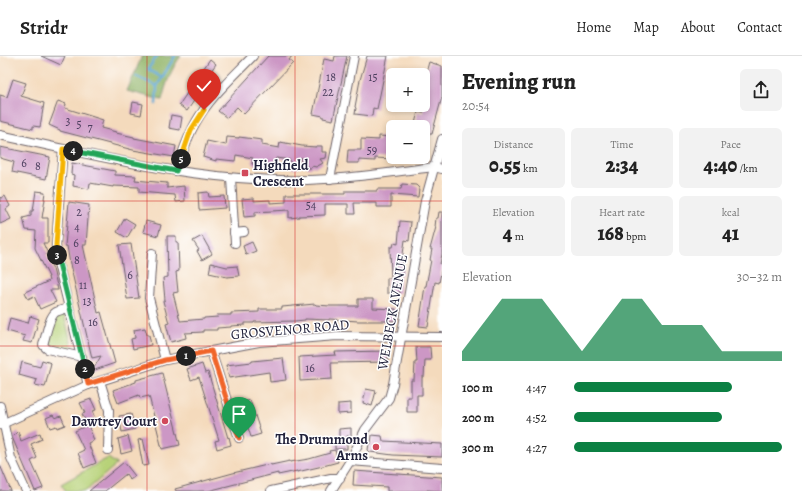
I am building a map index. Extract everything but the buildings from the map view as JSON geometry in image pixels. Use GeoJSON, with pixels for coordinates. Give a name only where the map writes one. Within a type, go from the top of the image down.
{"type":"FeatureCollection","features":[{"type":"Feature","properties":{"kind":"street"},"geometry":{"type":"LineString","coordinates":[[176,171],[191,130],[204,110],[215,96],[253,56]]}},
{"type":"Feature","properties":{"kind":"street"},"geometry":{"type":"LineString","coordinates":[[330,179],[354,56]]}},
{"type":"Feature","properties":{"kind":"street"},"geometry":{"type":"LineString","coordinates":[[0,135],[176,171],[231,178],[286,180],[330,179],[438,168]]}},
{"type":"Feature","properties":{"kind":"street","name":"WELBECK AVENUE"},"geometry":{"type":"LineString","coordinates":[[331,491],[350,461],[365,430],[389,398],[393,384],[425,202],[438,168],[442,139]]}},
{"type":"Feature","properties":{"kind":"street"},"geometry":{"type":"LineString","coordinates":[[63,149],[56,245],[57,259],[88,384]]}},
{"type":"Feature","properties":{"kind":"street"},"geometry":{"type":"LineString","coordinates":[[231,178],[235,243]]}},
{"type":"Feature","properties":{"kind":"street"},"geometry":{"type":"LineString","coordinates":[[234,233],[244,232]]}},
{"type":"Feature","properties":{"kind":"street"},"geometry":{"type":"LineString","coordinates":[[152,253],[149,298],[165,360]]}},
{"type":"Feature","properties":{"kind":"street"},"geometry":{"type":"LineString","coordinates":[[69,308],[57,311],[51,318],[43,345],[47,349],[82,357]]}},
{"type":"Feature","properties":{"kind":"street","name":"GROSVENOR ROAD"},"geometry":{"type":"LineString","coordinates":[[2,424],[88,384],[165,360],[259,342],[329,337],[442,337]]}},
{"type":"Feature","properties":{"kind":"street"},"geometry":{"type":"LineString","coordinates":[[211,351],[239,438]]}},
{"type":"Feature","properties":{"kind":"street"},"geometry":{"type":"LineString","coordinates":[[100,381],[109,410],[108,450]]}},
{"type":"Feature","properties":{"kind":"street"},"geometry":{"type":"LineString","coordinates":[[0,406],[2,424],[11,458],[26,491]]}},
{"type":"Feature","properties":{"kind":"street"},"geometry":{"type":"LineString","coordinates":[[350,461],[442,468]]}},
{"type":"Feature","properties":{"kind":"street"},"geometry":{"type":"LineString","coordinates":[[271,491],[331,478],[340,478]]}},
{"type":"Feature","properties":{"kind":"green space"},"geometry":{"type":"Polygon","coordinates":[[[142,56],[181,56],[169,77],[162,100],[127,91],[142,56]]]}},
{"type":"Feature","properties":{"kind":"green space"},"geometry":{"type":"Polygon","coordinates":[[[61,314],[64,315],[72,346],[71,350],[50,345],[48,342],[55,316],[61,314]]]}},
{"type":"Feature","properties":{"kind":"green space"},"geometry":{"type":"Polygon","coordinates":[[[108,458],[117,464],[86,491],[66,491],[61,484],[108,458]]]}},
{"type":"Feature","properties":{"kind":"waterway"},"geometry":{"type":"LineString","coordinates":[[157,56],[148,69],[162,78]]}},
{"type":"Feature","properties":{"kind":"waterway"},"geometry":{"type":"LineString","coordinates":[[156,104],[157,86],[175,56]]}},
{"type":"Feature","properties":{"kind":"waterway"},"geometry":{"type":"LineString","coordinates":[[136,76],[157,86]]}},
{"type":"Feature","properties":{"kind":"place","name":"Highfield Crescent"},"geometry":{"type":"Point","coordinates":[245,173]}},
{"type":"Feature","properties":{"kind":"place","name":"Dawtrey Court"},"geometry":{"type":"Point","coordinates":[165,421]}},
{"type":"Feature","properties":{"kind":"place","name":"The Drummond Arms"},"geometry":{"type":"Point","coordinates":[376,447]}},
{"type":"Feature","properties":{"kind":"route"},"geometry":{"type":"LineString","coordinates":[[204,110],[191,130],[176,171],[63,149],[56,245],[57,259],[88,384],[165,360],[211,351],[239,438]]}}]}
